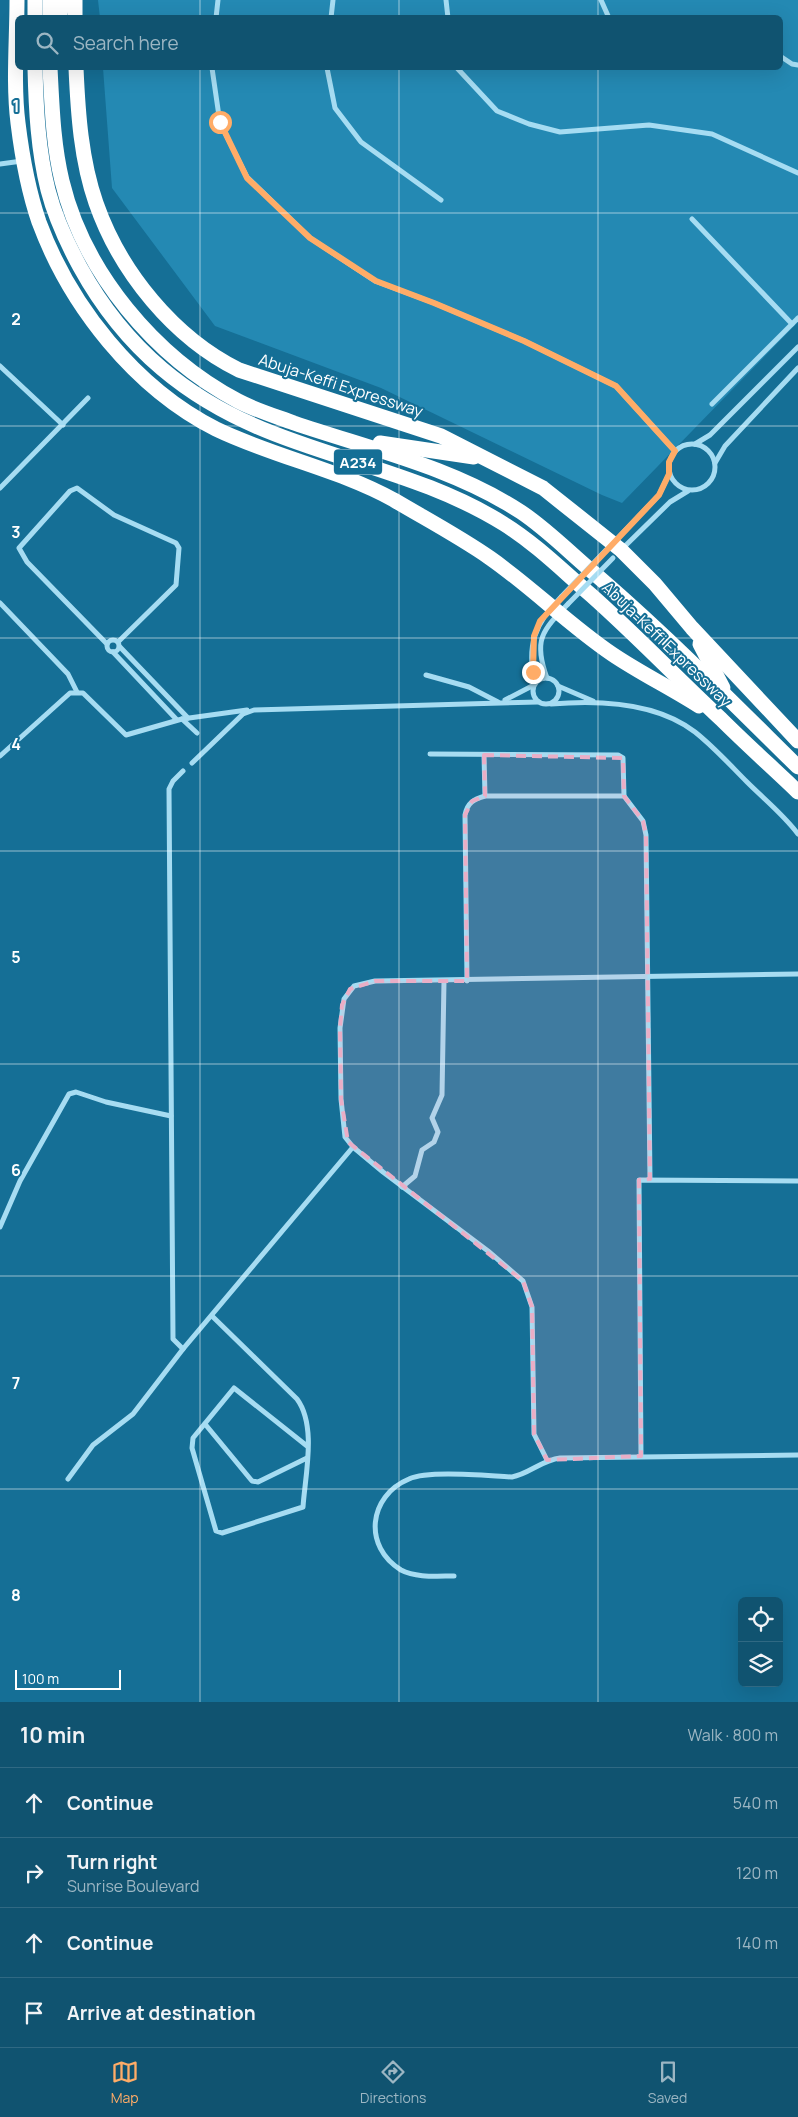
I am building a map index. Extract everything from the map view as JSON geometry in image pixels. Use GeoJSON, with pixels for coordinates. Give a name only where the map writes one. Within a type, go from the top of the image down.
{"type":"FeatureCollection","features":[{"type":"Feature","properties":{"kind":"highway"},"geometry":{"type":"LineString","coordinates":[[16,0],[16,15]]}},
{"type":"Feature","properties":{"kind":"highway"},"geometry":{"type":"LineString","coordinates":[[35,0],[35,15]]}},
{"type":"Feature","properties":{"kind":"highway"},"geometry":{"type":"LineString","coordinates":[[50,0],[50,15]]}},
{"type":"Feature","properties":{"kind":"highway"},"geometry":{"type":"LineString","coordinates":[[60,15],[63,0]]}},
{"type":"Feature","properties":{"kind":"highway"},"geometry":{"type":"LineString","coordinates":[[75,0],[75,15]]}},
{"type":"Feature","properties":{"kind":"highway"},"geometry":{"type":"LineString","coordinates":[[17,70],[17,107],[24,161],[40,223],[72,289],[111,342],[152,386],[191,414],[248,444],[367,485]]}},
{"type":"Feature","properties":{"kind":"highway","name":"Abuja-Keffi Expressway"},"geometry":{"type":"LineString","coordinates":[[35,70],[36,108],[41,156],[48,191],[58,222],[71,250],[108,313],[127,337],[188,391],[221,411],[246,423],[312,448],[395,474],[448,495],[475,508],[522,536],[631,631],[721,720],[798,792]]}},
{"type":"Feature","properties":{"kind":"highway","name":"Abuja-Keffi Expressway"},"geometry":{"type":"LineString","coordinates":[[50,70],[55,144],[62,181],[80,233],[95,262],[120,300],[144,329],[171,354],[211,385],[257,409],[441,472],[483,490],[522,513],[616,592],[798,766]]}},
{"type":"Feature","properties":{"kind":"highway","name":"Abuja-Keffi Expressway"},"geometry":{"type":"LineString","coordinates":[[76,70],[84,155],[96,204],[112,242],[148,295],[190,339],[225,363],[239,370],[432,433],[488,459],[543,488],[613,550],[655,584],[692,628],[798,741]]}},
{"type":"Feature","properties":{"kind":"highway"},"geometry":{"type":"LineString","coordinates":[[338,437],[488,459]]}},
{"type":"Feature","properties":{"kind":"highway"},"geometry":{"type":"LineString","coordinates":[[312,448],[367,485],[490,558],[560,605],[612,654],[721,720]]}},
{"type":"Feature","properties":{"kind":"highway"},"geometry":{"type":"LineString","coordinates":[[692,628],[728,698]]}},
{"type":"Feature","properties":{"kind":"street"},"geometry":{"type":"LineString","coordinates":[[216,15],[218,0]]}},
{"type":"Feature","properties":{"kind":"street"},"geometry":{"type":"LineString","coordinates":[[331,15],[333,0]]}},
{"type":"Feature","properties":{"kind":"street"},"geometry":{"type":"LineString","coordinates":[[446,0],[448,15]]}},
{"type":"Feature","properties":{"kind":"street"},"geometry":{"type":"LineString","coordinates":[[601,0],[608,15]]}},
{"type":"Feature","properties":{"kind":"street"},"geometry":{"type":"LineString","coordinates":[[783,58],[792,64],[798,65]]}},
{"type":"Feature","properties":{"kind":"street"},"geometry":{"type":"LineString","coordinates":[[212,70],[220,122],[247,178],[310,238],[376,281],[524,341],[616,386],[675,451]]}},
{"type":"Feature","properties":{"kind":"street"},"geometry":{"type":"LineString","coordinates":[[328,70],[335,108],[361,142],[441,200]]}},
{"type":"Feature","properties":{"kind":"street"},"geometry":{"type":"LineString","coordinates":[[459,70],[497,111],[529,124],[560,132],[649,124],[712,134],[798,173]]}},
{"type":"Feature","properties":{"kind":"street"},"geometry":{"type":"LineString","coordinates":[[1,164],[24,161]]}},
{"type":"Feature","properties":{"kind":"street"},"geometry":{"type":"LineString","coordinates":[[692,219],[792,324]]}},
{"type":"Feature","properties":{"kind":"street"},"geometry":{"type":"LineString","coordinates":[[712,404],[798,318]]}},
{"type":"Feature","properties":{"kind":"street"},"geometry":{"type":"LineString","coordinates":[[695,444],[710,435],[798,348]]}},
{"type":"Feature","properties":{"kind":"street"},"geometry":{"type":"LineString","coordinates":[[0,366],[63,425]]}},
{"type":"Feature","properties":{"kind":"street"},"geometry":{"type":"LineString","coordinates":[[547,678],[541,661],[540,638],[560,605],[613,550],[670,502],[689,491],[703,488],[709,484],[713,477],[715,463],[725,446],[798,368]]}},
{"type":"Feature","properties":{"kind":"street"},"geometry":{"type":"LineString","coordinates":[[0,488],[88,398]]}},
{"type":"Feature","properties":{"kind":"street"},"geometry":{"type":"LineString","coordinates":[[538,702],[532,692],[534,684],[534,636],[540,621],[560,605],[613,550],[659,495],[669,474],[669,462],[675,451],[688,444],[695,444],[708,450],[715,463]]}},
{"type":"Feature","properties":{"kind":"street"},"geometry":{"type":"LineString","coordinates":[[669,474],[676,485],[689,491]]}},
{"type":"Feature","properties":{"kind":"street"},"geometry":{"type":"LineString","coordinates":[[0,478],[5,482]]}},
{"type":"Feature","properties":{"kind":"street"},"geometry":{"type":"LineString","coordinates":[[112,652],[176,585],[179,548],[176,543],[114,515],[77,488],[70,491],[19,548],[20,553],[107,644],[108,650],[167,710],[182,719],[198,733]]}},
{"type":"Feature","properties":{"kind":"street"},"geometry":{"type":"LineString","coordinates":[[0,603],[68,674],[77,692]]}},
{"type":"Feature","properties":{"kind":"street"},"geometry":{"type":"LineString","coordinates":[[107,644],[113,640],[119,644],[174,704],[182,719]]}},
{"type":"Feature","properties":{"kind":"street"},"geometry":{"type":"LineString","coordinates":[[426,675],[469,687],[500,702]]}},
{"type":"Feature","properties":{"kind":"street"},"geometry":{"type":"LineString","coordinates":[[500,702],[547,678],[554,680],[558,686],[596,702]]}},
{"type":"Feature","properties":{"kind":"street"},"geometry":{"type":"LineString","coordinates":[[551,704],[558,696],[558,686]]}},
{"type":"Feature","properties":{"kind":"street"},"geometry":{"type":"LineString","coordinates":[[0,756],[70,693],[77,692],[83,693],[126,735],[182,719],[254,710],[469,705],[500,702],[551,704],[596,702],[627,705],[658,713],[694,731],[798,834]]}},
{"type":"Feature","properties":{"kind":"street"},"geometry":{"type":"LineString","coordinates":[[192,763],[243,714],[254,710]]}},
{"type":"Feature","properties":{"kind":"street"},"geometry":{"type":"LineString","coordinates":[[430,754],[618,755],[623,758],[624,796],[643,821],[646,835],[650,1179]]}},
{"type":"Feature","properties":{"kind":"street"},"geometry":{"type":"LineString","coordinates":[[484,755],[485,796]]}},
{"type":"Feature","properties":{"kind":"street"},"geometry":{"type":"LineString","coordinates":[[183,771],[173,781],[169,789],[173,1339],[183,1349]]}},
{"type":"Feature","properties":{"kind":"street"},"geometry":{"type":"LineString","coordinates":[[467,981],[466,808],[472,801],[485,796],[624,796]]}},
{"type":"Feature","properties":{"kind":"street"},"geometry":{"type":"LineString","coordinates":[[547,1460],[534,1434],[532,1306],[523,1282],[488,1251],[402,1187],[348,1142],[343,1130],[341,1098],[340,1028],[344,999],[350,989],[358,984],[375,981],[467,981],[798,974]]}},
{"type":"Feature","properties":{"kind":"street"},"geometry":{"type":"LineString","coordinates":[[402,1187],[415,1176],[422,1150],[434,1142],[438,1132],[432,1118],[442,1095],[444,981]]}},
{"type":"Feature","properties":{"kind":"street"},"geometry":{"type":"LineString","coordinates":[[0,1227],[20,1181],[69,1094],[76,1092],[106,1102],[171,1116]]}},
{"type":"Feature","properties":{"kind":"street"},"geometry":{"type":"LineString","coordinates":[[68,1479],[93,1446],[133,1414],[183,1349],[353,1147]]}},
{"type":"Feature","properties":{"kind":"street"},"geometry":{"type":"LineString","coordinates":[[641,1456],[639,1180],[798,1181]]}},
{"type":"Feature","properties":{"kind":"street"},"geometry":{"type":"LineString","coordinates":[[212,1316],[297,1400],[305,1410],[308,1432],[303,1507],[222,1534],[216,1531],[192,1448],[193,1438],[234,1388],[307,1446]]}},
{"type":"Feature","properties":{"kind":"street"},"geometry":{"type":"LineString","coordinates":[[205,1424],[252,1481],[258,1482],[307,1458]]}},
{"type":"Feature","properties":{"kind":"street"},"geometry":{"type":"LineString","coordinates":[[454,1576],[428,1576],[403,1570],[383,1553],[377,1542],[375,1526],[384,1498],[409,1478],[436,1475],[512,1477],[521,1475],[547,1460],[641,1456],[798,1455]]}},
{"type":"Feature","properties":{"kind":"highlighted area"},"geometry":{"type":"Polygon","coordinates":[[[484,755],[623,758],[624,796],[643,821],[646,835],[650,1179],[639,1180],[641,1456],[547,1460],[534,1434],[532,1307],[523,1281],[348,1142],[341,1099],[340,1028],[342,1005],[350,989],[375,981],[467,981],[465,815],[472,801],[485,796],[484,755]]]}},
{"type":"Feature","properties":{"kind":"shaded area"},"geometry":{"type":"Polygon","coordinates":[[[98,0],[798,0],[798,322],[622,503],[381,388],[215,326],[112,188],[103,70],[783,70],[783,15],[100,15],[98,0]]]}},
{"type":"Feature","properties":{"kind":"route"},"geometry":{"type":"LineString","coordinates":[[220,122],[247,178],[310,238],[376,281],[524,341],[616,386],[675,451],[669,462],[669,474],[659,495],[551,607],[540,621],[534,636],[533,672]]}}]}
